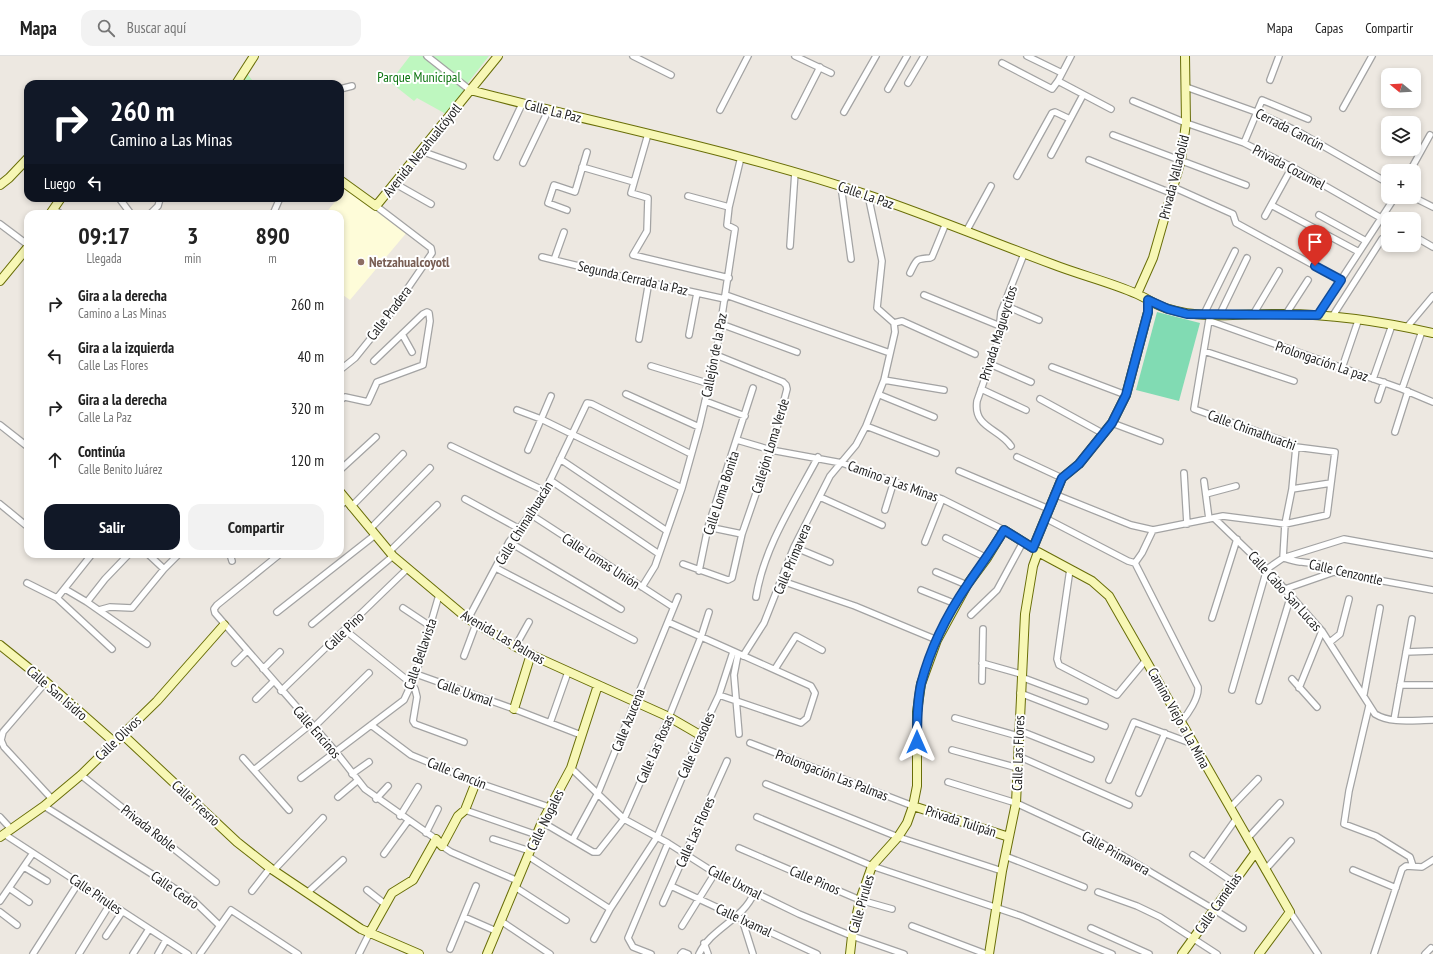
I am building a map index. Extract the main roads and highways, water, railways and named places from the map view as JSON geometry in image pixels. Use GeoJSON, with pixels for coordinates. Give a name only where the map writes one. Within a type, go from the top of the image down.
{"type":"FeatureCollection","features":[{"type":"Feature","properties":{"kind":"main road"},"geometry":{"type":"LineString","coordinates":[[239,80],[254,56]]}},
{"type":"Feature","properties":{"kind":"main road","name":"Avenida Nezahualcóyotl"},"geometry":{"type":"LineString","coordinates":[[344,183],[376,206],[498,56]]}},
{"type":"Feature","properties":{"kind":"main road","name":"Privada Valladolid"},"geometry":{"type":"LineString","coordinates":[[1137,294],[1153,258],[1181,160],[1186,123],[1186,56]]}},
{"type":"Feature","properties":{"kind":"main road","name":"Calle La Paz"},"geometry":{"type":"LineString","coordinates":[[470,90],[548,111],[741,157],[841,186],[946,222],[1024,254],[1137,294],[1168,309],[1187,314],[1208,317],[1220,314],[1254,313],[1318,315],[1407,327],[1433,333]]}},
{"type":"Feature","properties":{"kind":"main road"},"geometry":{"type":"LineString","coordinates":[[0,184],[9,178],[24,162]]}},
{"type":"Feature","properties":{"kind":"main road"},"geometry":{"type":"LineString","coordinates":[[0,281],[24,251]]}},
{"type":"Feature","properties":{"kind":"main road","name":"Calle Las Flores"},"geometry":{"type":"LineString","coordinates":[[987,954],[1016,802],[1018,733],[1025,614],[1036,550],[1045,518],[1062,478],[1079,464],[1104,434],[1112,423],[1126,395],[1148,312],[1148,300]]}},
{"type":"Feature","properties":{"kind":"main road","name":"Avenida Las Palmas"},"geometry":{"type":"LineString","coordinates":[[346,504],[407,569],[468,619],[515,647],[669,716],[700,734]]}},
{"type":"Feature","properties":{"kind":"main road","name":"Camino a Las Minas"},"geometry":{"type":"LineString","coordinates":[[1004,530],[1036,550]]}},
{"type":"Feature","properties":{"kind":"main road","name":"Calle Pirules"},"geometry":{"type":"LineString","coordinates":[[850,954],[852,936],[860,900],[872,866],[898,837],[907,822],[913,806],[917,786],[917,712],[921,684],[937,640],[956,604],[1004,530]]}},
{"type":"Feature","properties":{"kind":"main road","name":"Camino Viejo a La Mina"},"geometry":{"type":"LineString","coordinates":[[1036,550],[1092,581],[1109,596],[1290,912],[1259,954]]}},
{"type":"Feature","properties":{"kind":"main road","name":"Calle Olivos"},"geometry":{"type":"LineString","coordinates":[[2,836],[44,806],[81,775],[156,701],[224,625]]}},
{"type":"Feature","properties":{"kind":"main road","name":"Calle San Isidro"},"geometry":{"type":"LineString","coordinates":[[0,645],[46,682],[114,742]]}},
{"type":"Feature","properties":{"kind":"main road"},"geometry":{"type":"LineString","coordinates":[[514,709],[531,654]]}},
{"type":"Feature","properties":{"kind":"main road","name":"Calle Nogales"},"geometry":{"type":"LineString","coordinates":[[487,954],[536,835],[571,768],[598,685]]}},
{"type":"Feature","properties":{"kind":"main road","name":"Calle Fresno"},"geometry":{"type":"LineString","coordinates":[[122,734],[237,842],[271,870],[369,934],[419,954]]}},
{"type":"Feature","properties":{"kind":"main road"},"geometry":{"type":"LineString","coordinates":[[369,934],[396,889],[412,880],[436,839],[442,846],[458,816],[464,810],[476,782]]}},
{"type":"Feature","properties":{"kind":"main road","name":"Privada Tulipán"},"geometry":{"type":"LineString","coordinates":[[913,806],[1009,837]]}},
{"type":"Feature","properties":{"kind":"main road","name":"Calle Camelias"},"geometry":{"type":"LineString","coordinates":[[1182,954],[1213,909],[1255,853]]}},
{"type":"Feature","properties":{"kind":"place","name":"Netzahualcoyotl"},"geometry":{"type":"Point","coordinates":[361,262]}},
{"type":"Feature","properties":{"kind":"park label","name":"Parque Municipal"},"geometry":{"type":"Point","coordinates":[419,77]}}]}
